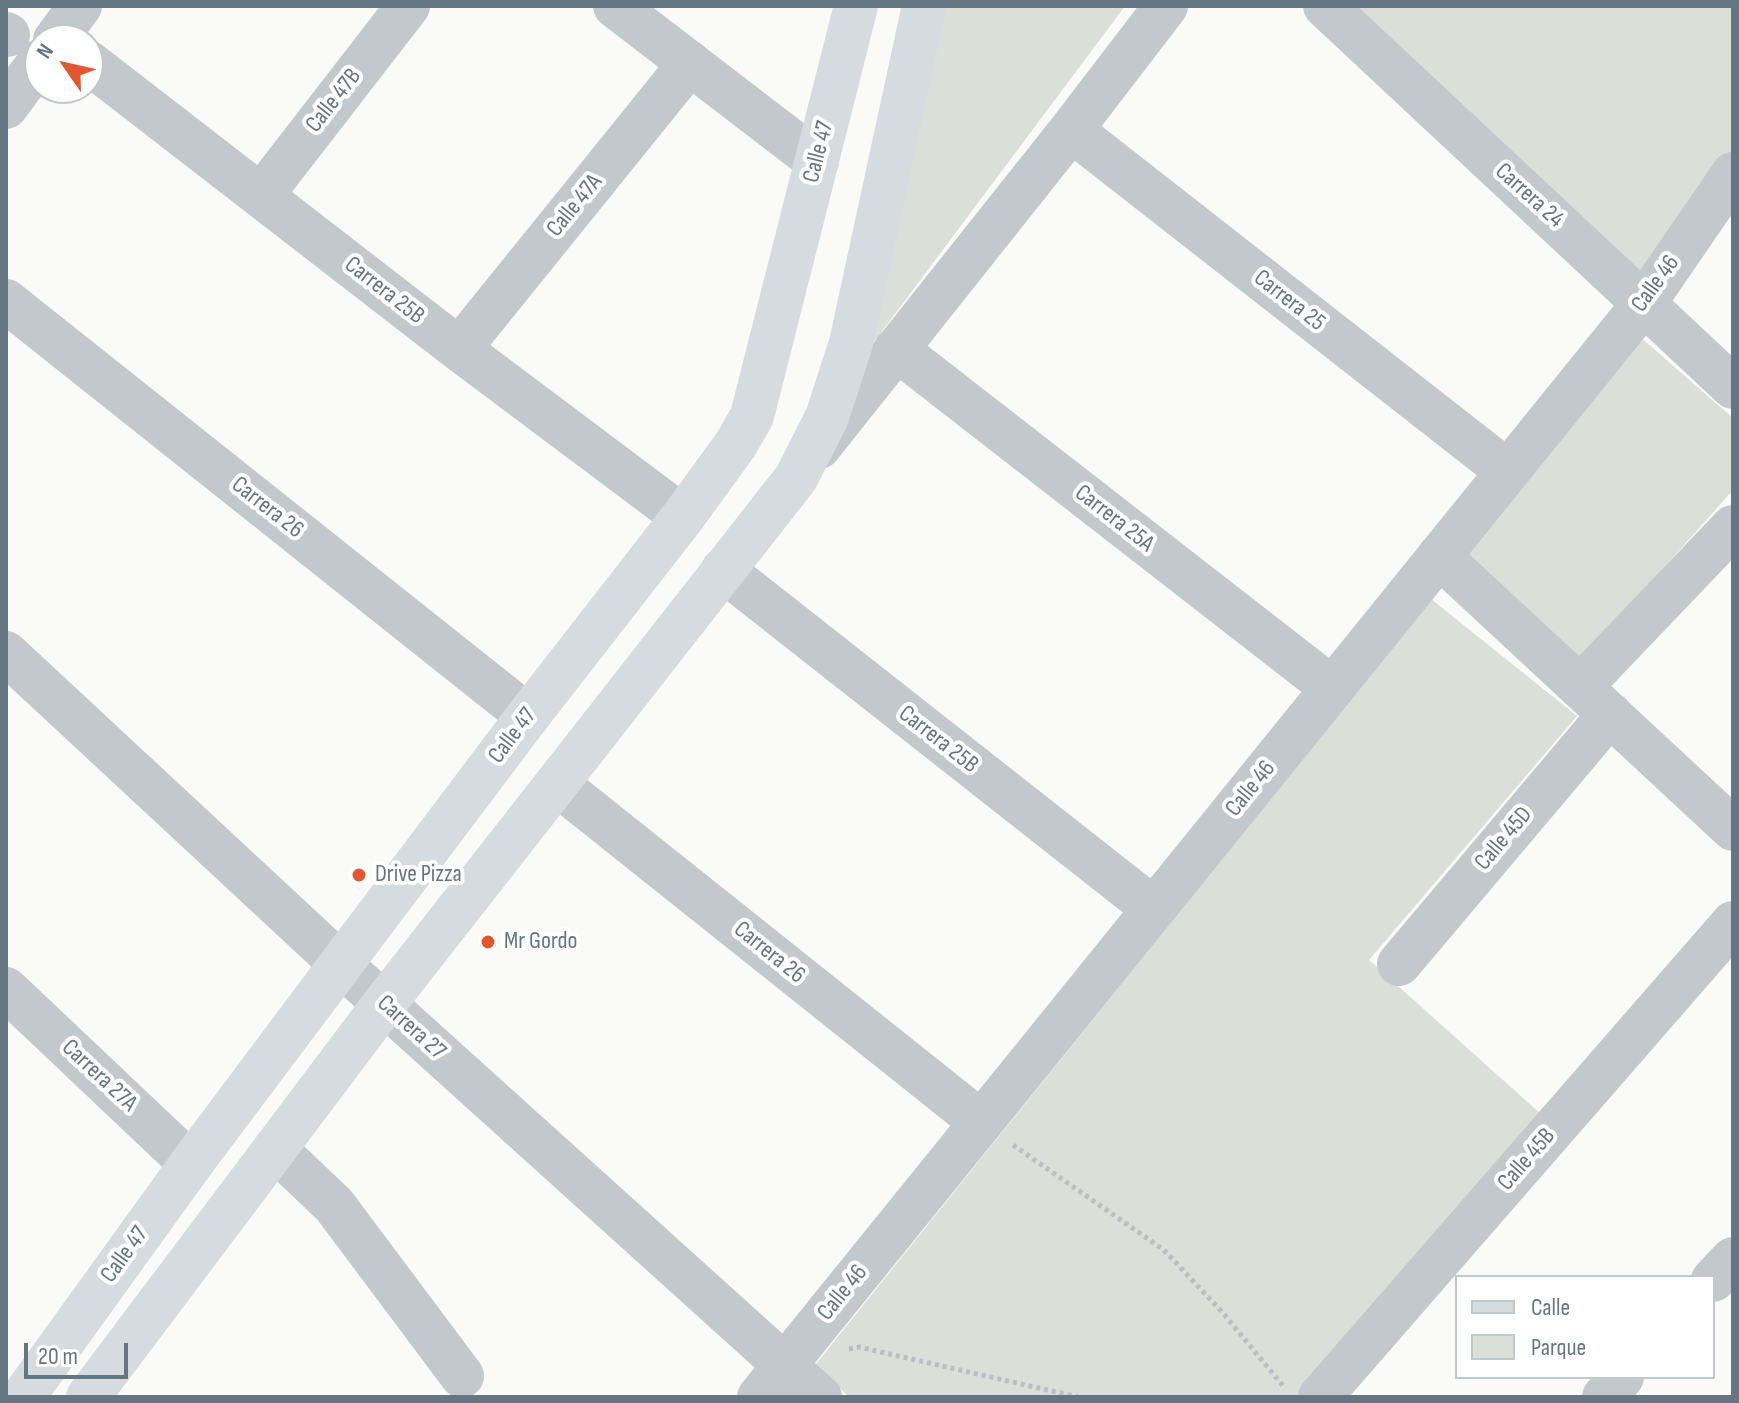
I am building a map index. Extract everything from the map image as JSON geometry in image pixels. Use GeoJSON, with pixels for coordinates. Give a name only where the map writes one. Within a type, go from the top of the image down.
{"type":"FeatureCollection","features":[{"type":"Feature","properties":{"kind":"main road","name":"Calle 47"},"geometry":{"type":"LineString","coordinates":[[23,1397],[191,1164],[736,444],[752,416],[856,6]]}},
{"type":"Feature","properties":{"kind":"main road"},"geometry":{"type":"LineString","coordinates":[[88,1397],[384,1004],[796,478],[827,417],[851,343],[924,6]]}},
{"type":"Feature","properties":{"kind":"street","name":"Calle 47B"},"geometry":{"type":"LineString","coordinates":[[261,196],[408,6]]}},
{"type":"Feature","properties":{"kind":"street"},"geometry":{"type":"LineString","coordinates":[[615,6],[817,161]]}},
{"type":"Feature","properties":{"kind":"street"},"geometry":{"type":"LineString","coordinates":[[796,478],[1166,6]]}},
{"type":"Feature","properties":{"kind":"street","name":"Carrera 24"},"geometry":{"type":"LineString","coordinates":[[1325,6],[1733,387]]}},
{"type":"Feature","properties":{"kind":"street","name":"Calle 47A"},"geometry":{"type":"LineString","coordinates":[[459,349],[690,63]]}},
{"type":"Feature","properties":{"kind":"street"},"geometry":{"type":"LineString","coordinates":[[6,107],[24,79]]}},
{"type":"Feature","properties":{"kind":"street","name":"Carrera 25B"},"geometry":{"type":"LineString","coordinates":[[104,80],[683,517]]}},
{"type":"Feature","properties":{"kind":"street","name":"Carrera 25"},"geometry":{"type":"LineString","coordinates":[[1071,130],[1507,471]]}},
{"type":"Feature","properties":{"kind":"street","name":"Calle 46"},"geometry":{"type":"LineString","coordinates":[[772,1381],[1645,302],[1733,174]]}},
{"type":"Feature","properties":{"kind":"street","name":"Carrera 26"},"geometry":{"type":"LineString","coordinates":[[6,301],[528,716]]}},
{"type":"Feature","properties":{"kind":"street","name":"Carrera 25A"},"geometry":{"type":"LineString","coordinates":[[896,349],[1332,688]]}},
{"type":"Feature","properties":{"kind":"street","name":"Calle 45D"},"geometry":{"type":"LineString","coordinates":[[1399,964],[1595,701],[1733,527]]}},
{"type":"Feature","properties":{"kind":"street"},"geometry":{"type":"LineString","coordinates":[[1439,556],[1595,701],[1729,816]]}},
{"type":"Feature","properties":{"kind":"street","name":"Carrera 25B"},"geometry":{"type":"LineString","coordinates":[[723,570],[1154,909]]}},
{"type":"Feature","properties":{"kind":"street","name":"Carrera 27"},"geometry":{"type":"LineString","coordinates":[[6,653],[384,1004],[772,1381],[820,1397]]}},
{"type":"Feature","properties":{"kind":"street","name":"Carrera 26"},"geometry":{"type":"LineString","coordinates":[[557,784],[981,1122]]}},
{"type":"Feature","properties":{"kind":"street","name":"Calle 45B"},"geometry":{"type":"LineString","coordinates":[[1320,1397],[1733,923]]}},
{"type":"Feature","properties":{"kind":"street","name":"Carrera 27A"},"geometry":{"type":"LineString","coordinates":[[6,989],[191,1164]]}},
{"type":"Feature","properties":{"kind":"street"},"geometry":{"type":"LineString","coordinates":[[275,1149],[334,1205],[462,1376]]}},
{"type":"Feature","properties":{"kind":"street"},"geometry":{"type":"LineString","coordinates":[[1715,1278],[1733,1259]]}},
{"type":"Feature","properties":{"kind":"street"},"geometry":{"type":"LineString","coordinates":[[1604,1397],[1620,1379]]}},
{"type":"Feature","properties":{"kind":"path"},"geometry":{"type":"LineString","coordinates":[[981,1122],[1164,1250],[1223,1313],[1292,1397]]}},
{"type":"Feature","properties":{"kind":"path"},"geometry":{"type":"LineString","coordinates":[[844,1350],[859,1347],[1078,1397]]}},
{"type":"Feature","properties":{"kind":"green space"},"geometry":{"type":"Polygon","coordinates":[[[946,6],[1125,6],[868,350],[946,6]]]}},
{"type":"Feature","properties":{"kind":"green space"},"geometry":{"type":"Polygon","coordinates":[[[1332,6],[1733,6],[1733,174],[1645,302],[1332,6]]]}},
{"type":"Feature","properties":{"kind":"green space"},"geometry":{"type":"Polygon","coordinates":[[[1639,336],[1733,418],[1733,490],[1578,664],[1458,549],[1639,336]]]}},
{"type":"Feature","properties":{"kind":"green space"},"geometry":{"type":"Polygon","coordinates":[[[1431,599],[1577,716],[1369,960],[1542,1115],[1297,1397],[849,1397],[815,1365],[1431,599]]]}},
{"type":"Feature","properties":{"kind":"place","name":"Drive Pizza"},"geometry":{"type":"Point","coordinates":[359,875]}},
{"type":"Feature","properties":{"kind":"place","name":"Mr Gordo"},"geometry":{"type":"Point","coordinates":[488,942]}}]}
